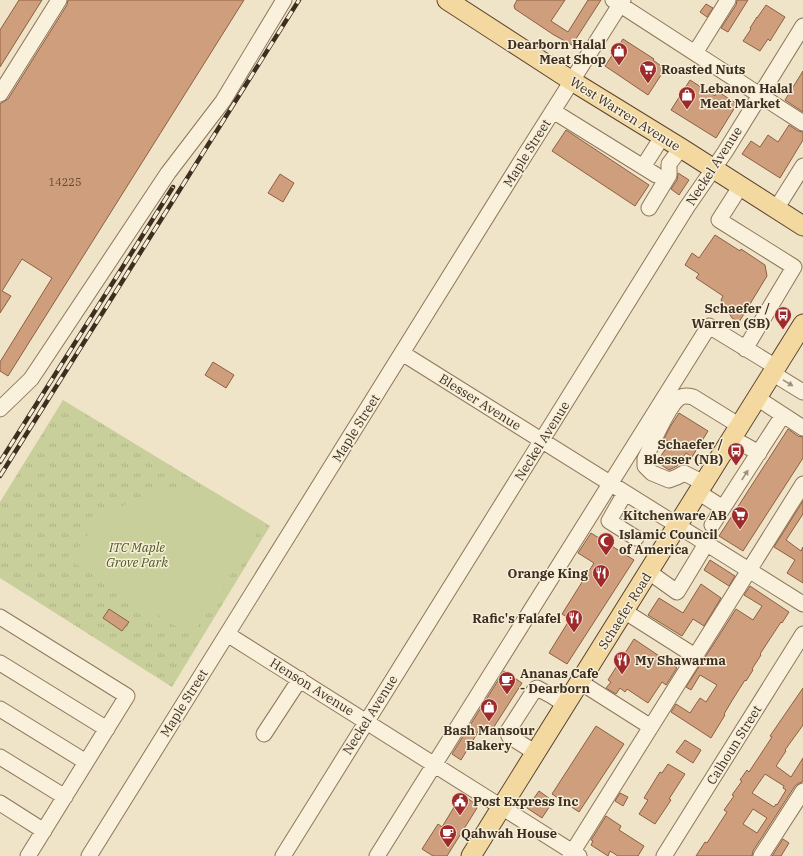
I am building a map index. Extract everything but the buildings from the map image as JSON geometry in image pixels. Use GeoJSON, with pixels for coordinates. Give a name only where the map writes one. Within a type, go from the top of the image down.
{"type":"FeatureCollection","features":[{"type":"Feature","properties":{"kind":"main road","name":"West Warren Avenue"},"geometry":{"type":"LineString","coordinates":[[447,0],[572,81],[681,148],[803,226]]}},
{"type":"Feature","properties":{"kind":"main road","name":"Schaefer Road"},"geometry":{"type":"LineString","coordinates":[[471,856],[774,370],[801,332]]}},
{"type":"Feature","properties":{"kind":"street"},"geometry":{"type":"LineString","coordinates":[[0,94],[59,0]]}},
{"type":"Feature","properties":{"kind":"street"},"geometry":{"type":"LineString","coordinates":[[0,409],[31,380],[168,173],[223,101],[284,0]]}},
{"type":"Feature","properties":{"kind":"street"},"geometry":{"type":"LineString","coordinates":[[695,53],[728,0]]}},
{"type":"Feature","properties":{"kind":"street"},"geometry":{"type":"LineString","coordinates":[[619,2],[695,53],[803,122]]}},
{"type":"Feature","properties":{"kind":"street","name":"Maple Street"},"geometry":{"type":"LineString","coordinates":[[89,856],[572,81],[619,2]]}},
{"type":"Feature","properties":{"kind":"street","name":"Neckel Avenue"},"geometry":{"type":"LineString","coordinates":[[283,856],[688,207],[725,152],[803,26]]}},
{"type":"Feature","properties":{"kind":"street"},"geometry":{"type":"LineString","coordinates":[[553,111],[650,171],[662,137]]}},
{"type":"Feature","properties":{"kind":"street"},"geometry":{"type":"LineString","coordinates":[[649,208],[669,175],[669,164],[681,148]]}},
{"type":"Feature","properties":{"kind":"street"},"geometry":{"type":"LineString","coordinates":[[776,209],[803,166]]}},
{"type":"Feature","properties":{"kind":"street"},"geometry":{"type":"LineString","coordinates":[[740,187],[719,220],[794,267],[745,349]]}},
{"type":"Feature","properties":{"kind":"street"},"geometry":{"type":"LineString","coordinates":[[377,856],[709,326],[745,349],[803,392]]}},
{"type":"Feature","properties":{"kind":"street","name":"Blesser Avenue"},"geometry":{"type":"LineString","coordinates":[[402,353],[803,604]]}},
{"type":"Feature","properties":{"kind":"street"},"geometry":{"type":"LineString","coordinates":[[723,508],[684,473],[669,480],[652,472],[645,466],[645,459],[669,410],[680,397],[687,395],[693,397],[759,453]]}},
{"type":"Feature","properties":{"kind":"street"},"geometry":{"type":"LineString","coordinates":[[757,398],[803,428]]}},
{"type":"Feature","properties":{"kind":"street"},"geometry":{"type":"LineString","coordinates":[[712,525],[783,415]]}},
{"type":"Feature","properties":{"kind":"street"},"geometry":{"type":"LineString","coordinates":[[574,855],[651,727],[803,484]]}},
{"type":"Feature","properties":{"kind":"street"},"geometry":{"type":"LineString","coordinates":[[625,493],[609,521],[636,538]]}},
{"type":"Feature","properties":{"kind":"street"},"geometry":{"type":"LineString","coordinates":[[649,572],[677,592],[706,544]]}},
{"type":"Feature","properties":{"kind":"street"},"geometry":{"type":"LineString","coordinates":[[624,611],[695,656]]}},
{"type":"Feature","properties":{"kind":"street"},"geometry":{"type":"LineString","coordinates":[[0,617],[127,696],[28,856]]}},
{"type":"Feature","properties":{"kind":"street","name":"Henson Avenue"},"geometry":{"type":"LineString","coordinates":[[227,634],[434,764],[574,855]]}},
{"type":"Feature","properties":{"kind":"street","name":"Calhoun Street"},"geometry":{"type":"LineString","coordinates":[[664,856],[803,634]]}},
{"type":"Feature","properties":{"kind":"street"},"geometry":{"type":"LineString","coordinates":[[0,663],[107,729]]}},
{"type":"Feature","properties":{"kind":"street"},"geometry":{"type":"LineString","coordinates":[[264,734],[300,679]]}},
{"type":"Feature","properties":{"kind":"street"},"geometry":{"type":"LineString","coordinates":[[580,682],[651,727]]}},
{"type":"Feature","properties":{"kind":"street"},"geometry":{"type":"LineString","coordinates":[[536,753],[509,736],[508,731],[537,688],[540,688],[566,705]]}},
{"type":"Feature","properties":{"kind":"street"},"geometry":{"type":"LineString","coordinates":[[0,709],[86,762]]}},
{"type":"Feature","properties":{"kind":"street"},"geometry":{"type":"LineString","coordinates":[[0,757],[65,797]]}},
{"type":"Feature","properties":{"kind":"street"},"geometry":{"type":"LineString","coordinates":[[761,856],[803,791]]}},
{"type":"Feature","properties":{"kind":"street"},"geometry":{"type":"LineString","coordinates":[[0,803],[44,830]]}},
{"type":"Feature","properties":{"kind":"green space","name":"ITC Maple Grove Park"},"geometry":{"type":"Polygon","coordinates":[[[63,400],[270,526],[172,687],[0,578],[0,502],[63,400]]]}},
{"type":"Feature","properties":{"kind":"green space"},"geometry":{"type":"Polygon","coordinates":[[[193,486],[207,488],[264,522],[192,636],[69,560],[90,532],[103,519],[128,503],[151,493],[193,486]]]}},
{"type":"Feature","properties":{"kind":"railway"},"geometry":{"type":"LineString","coordinates":[[0,476],[299,0]]}},
{"type":"Feature","properties":{"kind":"railway"},"geometry":{"type":"LineString","coordinates":[[0,462],[173,187]]}},
{"type":"Feature","properties":{"kind":"place","name":"Dearborn Halal Meat Shop"},"geometry":{"type":"Point","coordinates":[619,66]}},
{"type":"Feature","properties":{"kind":"place","name":"Roasted Nuts"},"geometry":{"type":"Point","coordinates":[648,84]}},
{"type":"Feature","properties":{"kind":"place","name":"Lebanon Halal Meat Market"},"geometry":{"type":"Point","coordinates":[687,110]}},
{"type":"Feature","properties":{"kind":"place","name":"Schaefer / Warren (SB)"},"geometry":{"type":"Point","coordinates":[783,330]}},
{"type":"Feature","properties":{"kind":"place","name":"Schaefer / Blesser (NB)"},"geometry":{"type":"Point","coordinates":[736,466]}},
{"type":"Feature","properties":{"kind":"place","name":"Kitchenware AB"},"geometry":{"type":"Point","coordinates":[740,530]}},
{"type":"Feature","properties":{"kind":"place","name":"Islamic Council of America"},"geometry":{"type":"Point","coordinates":[606,556]}},
{"type":"Feature","properties":{"kind":"place","name":"Orange King"},"geometry":{"type":"Point","coordinates":[601,588]}},
{"type":"Feature","properties":{"kind":"place","name":"Rafic's Falafel"},"geometry":{"type":"Point","coordinates":[574,633]}},
{"type":"Feature","properties":{"kind":"place","name":"My Shawarma"},"geometry":{"type":"Point","coordinates":[622,675]}},
{"type":"Feature","properties":{"kind":"place","name":"Ananas Cafe - Dearborn"},"geometry":{"type":"Point","coordinates":[507,695]}},
{"type":"Feature","properties":{"kind":"place","name":"Bash Mansour Bakery"},"geometry":{"type":"Point","coordinates":[489,722]}},
{"type":"Feature","properties":{"kind":"place","name":"Post Express Inc"},"geometry":{"type":"Point","coordinates":[460,816]}},
{"type":"Feature","properties":{"kind":"place","name":"Qahwah House"},"geometry":{"type":"Point","coordinates":[448,848]}}]}
